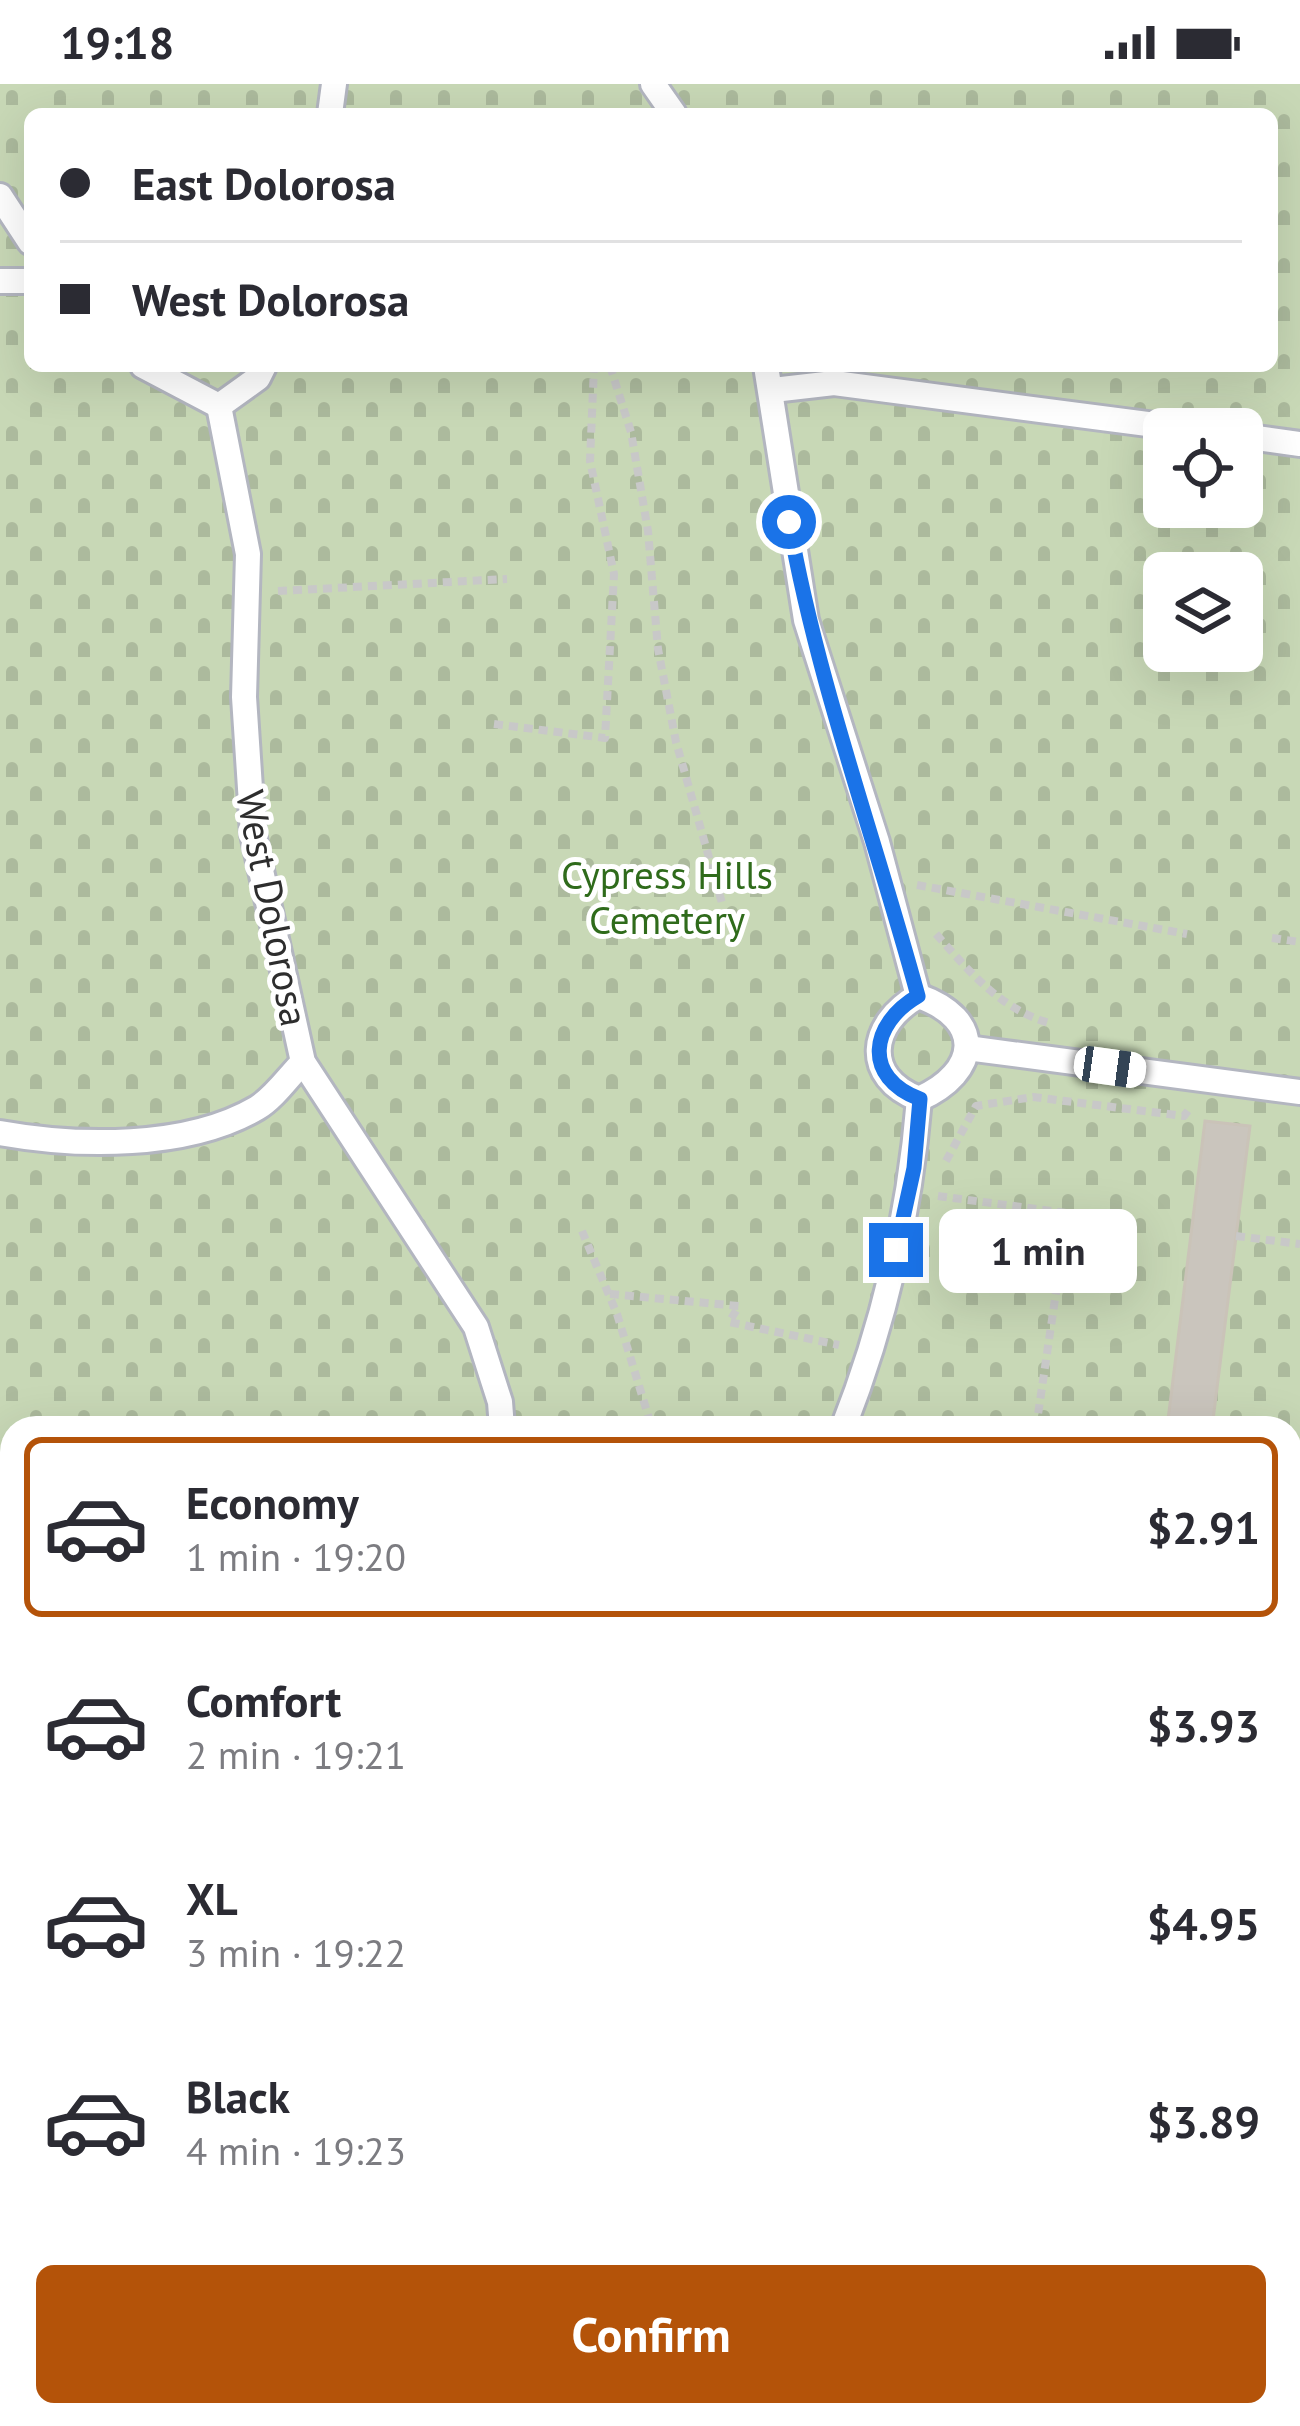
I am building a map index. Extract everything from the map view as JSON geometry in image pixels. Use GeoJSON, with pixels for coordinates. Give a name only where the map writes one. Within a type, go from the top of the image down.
{"type":"FeatureCollection","features":[{"type":"Feature","properties":{"kind":"lane"},"geometry":{"type":"LineString","coordinates":[[0,196],[24,233]]}},
{"type":"Feature","properties":{"kind":"lane"},"geometry":{"type":"LineString","coordinates":[[154,372],[219,406],[261,372]]}},
{"type":"Feature","properties":{"kind":"lane"},"geometry":{"type":"LineString","coordinates":[[918,996],[806,620],[769,378],[1143,423]]}},
{"type":"Feature","properties":{"kind":"lane","name":"West Dolorosa"},"geometry":{"type":"LineString","coordinates":[[219,406],[248,554],[246,763],[254,834],[303,1061],[476,1327],[501,1416]]}},
{"type":"Feature","properties":{"kind":"lane"},"geometry":{"type":"LineString","coordinates":[[1263,439],[1300,444]]}},
{"type":"Feature","properties":{"kind":"lane"},"geometry":{"type":"LineString","coordinates":[[918,996],[944,1005],[964,1027],[967,1048],[959,1073],[948,1086],[920,1099],[897,1090],[883,1074],[879,1053],[884,1026],[899,1007],[918,996]]}},
{"type":"Feature","properties":{"kind":"lane"},"geometry":{"type":"LineString","coordinates":[[967,1048],[1300,1092]]}},
{"type":"Feature","properties":{"kind":"lane"},"geometry":{"type":"LineString","coordinates":[[0,1132],[129,1141],[200,1135],[261,1106],[303,1061]]}},
{"type":"Feature","properties":{"kind":"lane"},"geometry":{"type":"LineString","coordinates":[[847,1416],[870,1352],[914,1168],[920,1099]]}},
{"type":"Feature","properties":{"kind":"path"},"geometry":{"type":"LineString","coordinates":[[494,724],[604,738],[614,574],[590,461],[594,372]]}},
{"type":"Feature","properties":{"kind":"path"},"geometry":{"type":"LineString","coordinates":[[612,372],[631,432],[648,531],[658,649],[676,742],[722,903]]}},
{"type":"Feature","properties":{"kind":"path"},"geometry":{"type":"LineString","coordinates":[[247,596],[314,586],[507,579]]}},
{"type":"Feature","properties":{"kind":"path"},"geometry":{"type":"LineString","coordinates":[[887,880],[1187,934]]}},
{"type":"Feature","properties":{"kind":"path"},"geometry":{"type":"LineString","coordinates":[[887,880],[988,992],[1017,1013],[1072,1026]]}},
{"type":"Feature","properties":{"kind":"path"},"geometry":{"type":"LineString","coordinates":[[1272,938],[1300,942]]}},
{"type":"Feature","properties":{"kind":"path"},"geometry":{"type":"LineString","coordinates":[[928,1213],[976,1106],[1033,1097],[1184,1117],[1190,1106],[1212,1110]]}},
{"type":"Feature","properties":{"kind":"path"},"geometry":{"type":"LineString","coordinates":[[934,1195],[1127,1221]]}},
{"type":"Feature","properties":{"kind":"path"},"geometry":{"type":"LineString","coordinates":[[582,1231],[610,1294],[648,1416]]}},
{"type":"Feature","properties":{"kind":"path"},"geometry":{"type":"LineString","coordinates":[[1236,1236],[1300,1244]]}},
{"type":"Feature","properties":{"kind":"path"},"geometry":{"type":"LineString","coordinates":[[1038,1416],[1059,1272]]}},
{"type":"Feature","properties":{"kind":"path"},"geometry":{"type":"LineString","coordinates":[[610,1294],[739,1306],[729,1322],[870,1352]]}},
{"type":"Feature","properties":{"kind":"green space","name":"Cypress Hills Cemetery"},"geometry":{"type":"Polygon","coordinates":[[[0,84],[1300,84],[1300,1416],[0,1416],[0,84]]]}},
{"type":"Feature","properties":{"kind":"building"},"geometry":{"type":"Polygon","coordinates":[[[1205,1121],[1250,1126],[1214,1416],[1168,1416],[1205,1121]]]}},
{"type":"Feature","properties":{"kind":"route"},"geometry":{"type":"LineString","coordinates":[[789,522],[823,686],[877,842],[918,996],[899,1007],[884,1026],[879,1053],[883,1074],[897,1090],[920,1099],[914,1168],[896,1250]]}}]}
